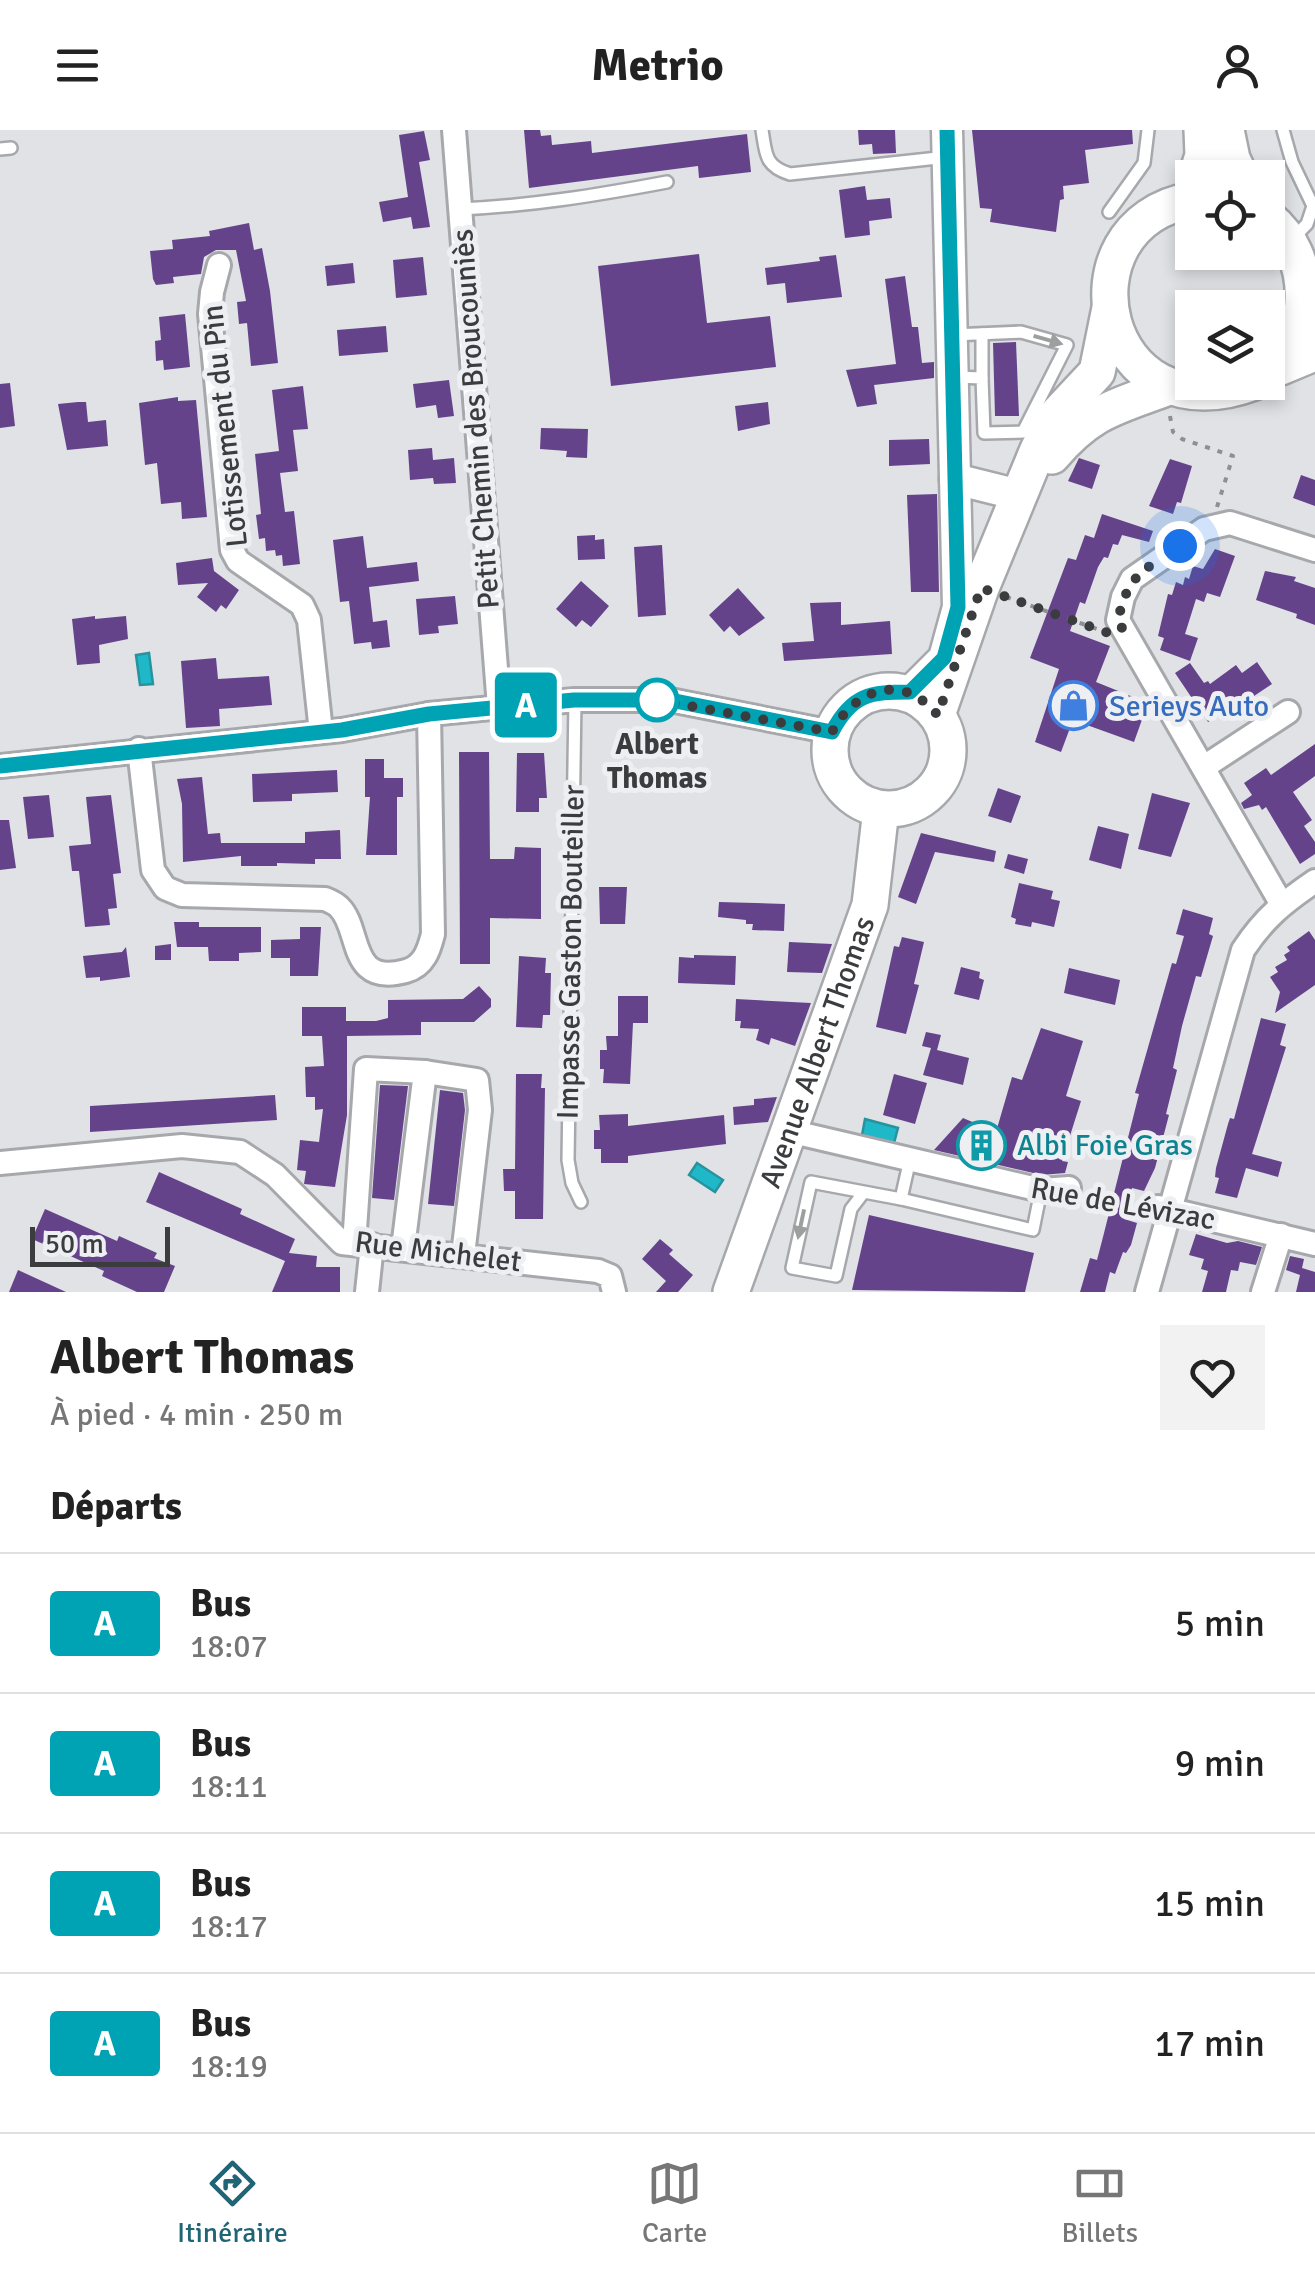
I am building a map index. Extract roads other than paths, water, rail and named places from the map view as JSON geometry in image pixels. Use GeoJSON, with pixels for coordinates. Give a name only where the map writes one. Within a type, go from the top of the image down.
{"type":"FeatureCollection","features":[{"type":"Feature","properties":{"kind":"main road"},"geometry":{"type":"LineString","coordinates":[[1201,160],[1202,130]]}},
{"type":"Feature","properties":{"kind":"main road"},"geometry":{"type":"LineString","coordinates":[[1226,130],[1232,160]]}},
{"type":"Feature","properties":{"kind":"main road"},"geometry":{"type":"LineString","coordinates":[[938,715],[981,588],[1053,419],[1097,372],[1118,255],[1132,232],[1175,200]]}},
{"type":"Feature","properties":{"kind":"main road"},"geometry":{"type":"LineString","coordinates":[[1285,241],[1302,267],[1311,298],[1285,358]]}},
{"type":"Feature","properties":{"kind":"main road"},"geometry":{"type":"LineString","coordinates":[[1110,308],[1116,333],[1129,356],[1169,402]]}},
{"type":"Feature","properties":{"kind":"main road"},"geometry":{"type":"LineString","coordinates":[[1020,495],[1076,428],[1103,410],[1176,400]]}},
{"type":"Feature","properties":{"kind":"main road"},"geometry":{"type":"LineString","coordinates":[[875,692],[910,692],[938,715],[949,752],[945,772],[919,802],[901,809],[881,809],[854,798],[835,775],[829,746],[832,732],[842,714],[857,700],[875,692]]}},
{"type":"Feature","properties":{"kind":"main road","name":"Avenue Albert Thomas"},"geometry":{"type":"LineString","coordinates":[[731,1292],[870,905],[881,809]]}},
{"type":"Feature","properties":{"kind":"street","name":"Petit Chemin des Broucouniès"},"geometry":{"type":"LineString","coordinates":[[454,130],[499,707]]}},
{"type":"Feature","properties":{"kind":"street"},"geometry":{"type":"LineString","coordinates":[[910,692],[944,658],[958,607],[955,479],[968,377],[952,335],[947,144]]}},
{"type":"Feature","properties":{"kind":"street","name":"Lotissement du Pin"},"geometry":{"type":"LineString","coordinates":[[219,266],[210,314],[232,550],[238,561],[302,605],[309,620],[321,732]]}},
{"type":"Feature","properties":{"kind":"street"},"geometry":{"type":"LineString","coordinates":[[955,479],[1020,495]]}},
{"type":"Feature","properties":{"kind":"street"},"geometry":{"type":"LineString","coordinates":[[1282,903],[1118,620],[1132,579],[1204,529],[1230,523],[1315,550]]}},
{"type":"Feature","properties":{"kind":"street"},"geometry":{"type":"LineString","coordinates":[[0,766],[574,700],[670,700],[832,732]]}},
{"type":"Feature","properties":{"kind":"street"},"geometry":{"type":"LineString","coordinates":[[1204,767],[1288,712]]}},
{"type":"Feature","properties":{"kind":"street"},"geometry":{"type":"LineString","coordinates":[[139,749],[153,870],[165,888],[182,895],[325,898],[339,907],[348,921],[355,948],[365,964],[382,973],[405,972],[419,965],[433,934],[429,714]]}},
{"type":"Feature","properties":{"kind":"street"},"geometry":{"type":"LineString","coordinates":[[1147,1292],[1162,1208],[1234,970],[1262,922],[1315,881]]}},
{"type":"Feature","properties":{"kind":"street"},"geometry":{"type":"LineString","coordinates":[[367,1292],[363,1244],[366,1069],[477,1080],[480,1110],[463,1255]]}},
{"type":"Feature","properties":{"kind":"street"},"geometry":{"type":"LineString","coordinates":[[403,1248],[424,1072]]}},
{"type":"Feature","properties":{"kind":"street","name":"Rue de Lévizac"},"geometry":{"type":"LineString","coordinates":[[789,1131],[1041,1190],[1069,1188]]}},
{"type":"Feature","properties":{"kind":"street","name":"Rue Michelet"},"geometry":{"type":"LineString","coordinates":[[0,1163],[182,1146],[240,1152],[275,1174],[342,1242],[598,1271],[610,1276],[614,1292]]}},
{"type":"Feature","properties":{"kind":"street","name":"Rue de Lévizac"},"geometry":{"type":"LineString","coordinates":[[1162,1208],[1315,1244]]}},
{"type":"Feature","properties":{"kind":"street"},"geometry":{"type":"LineString","coordinates":[[1263,1292],[1282,1235]]}},
{"type":"Feature","properties":{"kind":"lane"},"geometry":{"type":"LineString","coordinates":[[762,130],[768,160],[775,170],[790,174],[947,144]]}},
{"type":"Feature","properties":{"kind":"lane"},"geometry":{"type":"LineString","coordinates":[[1109,212],[1144,163],[1148,130]]}},
{"type":"Feature","properties":{"kind":"lane"},"geometry":{"type":"LineString","coordinates":[[1282,130],[1313,206],[1307,224],[1285,229]]}},
{"type":"Feature","properties":{"kind":"lane"},"geometry":{"type":"LineString","coordinates":[[460,209],[532,204],[667,182]]}},
{"type":"Feature","properties":{"kind":"lane"},"geometry":{"type":"LineString","coordinates":[[952,335],[1020,332],[1067,345],[1023,432],[984,433],[968,377],[982,334]]}},
{"type":"Feature","properties":{"kind":"lane","name":"Impasse Gaston Bouteiller"},"geometry":{"type":"LineString","coordinates":[[574,700],[568,1160],[581,1202]]}},
{"type":"Feature","properties":{"kind":"lane"},"geometry":{"type":"LineString","coordinates":[[901,1199],[910,1159]]}},
{"type":"Feature","properties":{"kind":"lane"},"geometry":{"type":"LineString","coordinates":[[864,1192],[851,1209],[836,1276],[792,1268],[810,1182],[864,1192],[901,1199],[1033,1230],[1041,1190]]}},
{"type":"Feature","properties":{"kind":"water"},"geometry":{"type":"Polygon","coordinates":[[[149,653],[153,684],[140,685],[136,655],[149,653]]]}},
{"type":"Feature","properties":{"kind":"water"},"geometry":{"type":"Polygon","coordinates":[[[865,1119],[898,1128],[894,1143],[862,1135],[865,1119]]]}},
{"type":"Feature","properties":{"kind":"water"},"geometry":{"type":"Polygon","coordinates":[[[697,1163],[723,1180],[715,1192],[689,1175],[697,1163]]]}},
{"type":"Feature","properties":{"kind":"place","name":"Albert Thomas"},"geometry":{"type":"Point","coordinates":[657,700]}},
{"type":"Feature","properties":{"kind":"place","name":"Serieys Auto"},"geometry":{"type":"Point","coordinates":[1074,706]}},
{"type":"Feature","properties":{"kind":"place","name":"Albi Foie Gras"},"geometry":{"type":"Point","coordinates":[982,1145]}}]}
